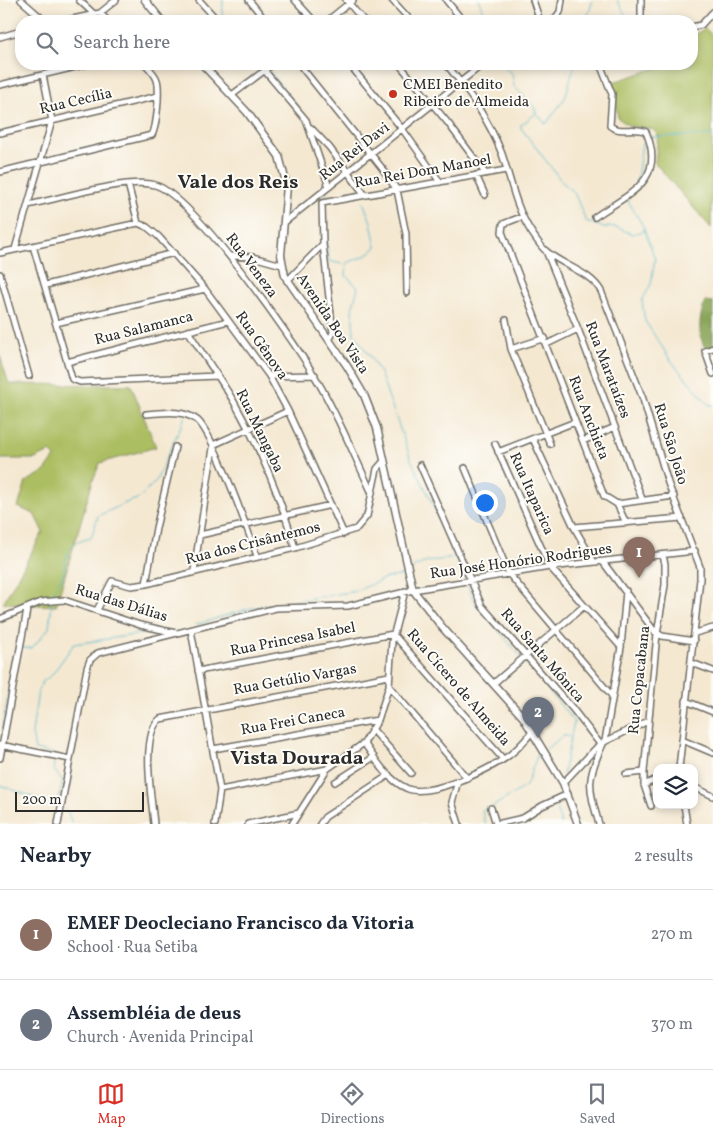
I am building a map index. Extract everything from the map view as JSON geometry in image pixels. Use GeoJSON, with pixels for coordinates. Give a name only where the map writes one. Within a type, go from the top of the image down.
{"type":"FeatureCollection","features":[{"type":"Feature","properties":{"kind":"street"},"geometry":{"type":"LineString","coordinates":[[21,0],[38,15]]}},
{"type":"Feature","properties":{"kind":"street"},"geometry":{"type":"LineString","coordinates":[[79,0],[97,14]]}},
{"type":"Feature","properties":{"kind":"street"},"geometry":{"type":"LineString","coordinates":[[92,15],[97,14],[116,0]]}},
{"type":"Feature","properties":{"kind":"street"},"geometry":{"type":"LineString","coordinates":[[145,0],[157,15]]}},
{"type":"Feature","properties":{"kind":"street"},"geometry":{"type":"LineString","coordinates":[[200,0],[213,15]]}},
{"type":"Feature","properties":{"kind":"street"},"geometry":{"type":"LineString","coordinates":[[249,0],[261,15]]}},
{"type":"Feature","properties":{"kind":"street"},"geometry":{"type":"LineString","coordinates":[[295,0],[309,15]]}},
{"type":"Feature","properties":{"kind":"street"},"geometry":{"type":"LineString","coordinates":[[392,0],[406,15]]}},
{"type":"Feature","properties":{"kind":"street"},"geometry":{"type":"LineString","coordinates":[[446,0],[458,15]]}},
{"type":"Feature","properties":{"kind":"street"},"geometry":{"type":"LineString","coordinates":[[533,0],[538,15]]}},
{"type":"Feature","properties":{"kind":"street"},"geometry":{"type":"LineString","coordinates":[[558,15],[562,0]]}},
{"type":"Feature","properties":{"kind":"street"},"geometry":{"type":"LineString","coordinates":[[641,0],[641,15]]}},
{"type":"Feature","properties":{"kind":"street"},"geometry":{"type":"LineString","coordinates":[[334,15],[349,1],[360,15]]}},
{"type":"Feature","properties":{"kind":"street"},"geometry":{"type":"LineString","coordinates":[[698,26],[701,25],[713,12]]}},
{"type":"Feature","properties":{"kind":"street"},"geometry":{"type":"LineString","coordinates":[[1,35],[15,33]]}},
{"type":"Feature","properties":{"kind":"street"},"geometry":{"type":"LineString","coordinates":[[0,85],[63,70]]}},
{"type":"Feature","properties":{"kind":"street"},"geometry":{"type":"LineString","coordinates":[[0,172],[152,135],[155,130],[158,96],[156,77],[150,70]]}},
{"type":"Feature","properties":{"kind":"street","name":"Avenida Boa Vista"},"geometry":{"type":"LineString","coordinates":[[208,70],[232,95],[279,156],[286,181],[286,221],[282,265],[287,281],[347,366],[370,409],[377,428],[403,537],[413,590]]}},
{"type":"Feature","properties":{"kind":"street"},"geometry":{"type":"LineString","coordinates":[[232,95],[265,70],[294,104],[309,126],[329,147],[365,195]]}},
{"type":"Feature","properties":{"kind":"street"},"geometry":{"type":"LineString","coordinates":[[304,70],[371,154],[397,190],[406,234],[407,293]]}},
{"type":"Feature","properties":{"kind":"street"},"geometry":{"type":"LineString","coordinates":[[354,70],[403,130],[440,182]]}},
{"type":"Feature","properties":{"kind":"street"},"geometry":{"type":"LineString","coordinates":[[403,70],[462,141],[485,174]]}},
{"type":"Feature","properties":{"kind":"street","name":"Rua São João"},"geometry":{"type":"LineString","coordinates":[[451,70],[481,110],[502,153],[522,217],[546,250],[592,280],[601,291],[643,399],[674,496],[695,552],[700,572],[680,764]]}},
{"type":"Feature","properties":{"kind":"street","name":"Rua Rei Davi"},"geometry":{"type":"LineString","coordinates":[[286,221],[403,130],[476,70]]}},
{"type":"Feature","properties":{"kind":"street"},"geometry":{"type":"LineString","coordinates":[[595,216],[644,184],[650,160],[646,132],[641,130],[616,130],[610,126],[612,94],[602,70]]}},
{"type":"Feature","properties":{"kind":"street"},"geometry":{"type":"LineString","coordinates":[[15,249],[52,121],[43,75]]}},
{"type":"Feature","properties":{"kind":"street","name":"Rua Cecília"},"geometry":{"type":"LineString","coordinates":[[0,133],[158,96]]}},
{"type":"Feature","properties":{"kind":"street"},"geometry":{"type":"LineString","coordinates":[[309,126],[329,187]]}},
{"type":"Feature","properties":{"kind":"street","name":"Rua Rei Dom Manoel"},"geometry":{"type":"LineString","coordinates":[[322,203],[506,170]]}},
{"type":"Feature","properties":{"kind":"street"},"geometry":{"type":"LineString","coordinates":[[476,175],[485,195]]}},
{"type":"Feature","properties":{"kind":"street"},"geometry":{"type":"LineString","coordinates":[[0,253],[138,223],[128,184]]}},
{"type":"Feature","properties":{"kind":"street","name":"Rua Veneza"},"geometry":{"type":"LineString","coordinates":[[28,205],[128,184],[151,184],[165,189],[230,256],[314,375],[371,491]]}},
{"type":"Feature","properties":{"kind":"street"},"geometry":{"type":"LineString","coordinates":[[317,197],[322,203],[323,244],[334,333],[329,340]]}},
{"type":"Feature","properties":{"kind":"street","name":"Rua Anchieta"},"geometry":{"type":"LineString","coordinates":[[522,217],[503,224],[501,230],[546,341],[583,441],[608,500],[617,504]]}},
{"type":"Feature","properties":{"kind":"street","name":"Rua Gênova"},"geometry":{"type":"LineString","coordinates":[[138,223],[151,230],[205,288],[269,376],[288,411],[344,534]]}},
{"type":"Feature","properties":{"kind":"street"},"geometry":{"type":"LineString","coordinates":[[287,281],[323,244]]}},
{"type":"Feature","properties":{"kind":"street"},"geometry":{"type":"LineString","coordinates":[[33,246],[46,285],[72,379],[80,382],[217,376]]}},
{"type":"Feature","properties":{"kind":"street","name":"Rua Marataízes"},"geometry":{"type":"LineString","coordinates":[[546,250],[642,499]]}},
{"type":"Feature","properties":{"kind":"street"},"geometry":{"type":"LineString","coordinates":[[46,285],[174,253]]}},
{"type":"Feature","properties":{"kind":"street"},"geometry":{"type":"LineString","coordinates":[[230,256],[253,257],[282,265]]}},
{"type":"Feature","properties":{"kind":"street"},"geometry":{"type":"LineString","coordinates":[[0,274],[29,376]]}},
{"type":"Feature","properties":{"kind":"street"},"geometry":{"type":"LineString","coordinates":[[56,323],[205,288]]}},
{"type":"Feature","properties":{"kind":"street"},"geometry":{"type":"LineString","coordinates":[[506,320],[511,350],[550,444]]}},
{"type":"Feature","properties":{"kind":"street","name":"Rua Salamanca"},"geometry":{"type":"LineString","coordinates":[[67,362],[228,321]]}},
{"type":"Feature","properties":{"kind":"street"},"geometry":{"type":"LineString","coordinates":[[511,350],[546,341],[578,329]]}},
{"type":"Feature","properties":{"kind":"street","name":"Rua Mangaba"},"geometry":{"type":"LineString","coordinates":[[188,331],[234,402],[248,429],[286,515],[295,548]]}},
{"type":"Feature","properties":{"kind":"street"},"geometry":{"type":"LineString","coordinates":[[713,348],[705,349],[705,355],[713,374]]}},
{"type":"Feature","properties":{"kind":"street"},"geometry":{"type":"LineString","coordinates":[[269,376],[314,375]]}},
{"type":"Feature","properties":{"kind":"street"},"geometry":{"type":"LineString","coordinates":[[214,445],[288,411]]}},
{"type":"Feature","properties":{"kind":"street"},"geometry":{"type":"LineString","coordinates":[[146,414],[171,412],[187,414],[203,426],[214,445],[258,556]]}},
{"type":"Feature","properties":{"kind":"street"},"geometry":{"type":"LineString","coordinates":[[498,452],[575,422]]}},
{"type":"Feature","properties":{"kind":"street"},"geometry":{"type":"LineString","coordinates":[[583,441],[615,427]]}},
{"type":"Feature","properties":{"kind":"street"},"geometry":{"type":"LineString","coordinates":[[533,439],[574,527],[594,562]]}},
{"type":"Feature","properties":{"kind":"street","name":"Rua Itaparica"},"geometry":{"type":"LineString","coordinates":[[495,444],[550,567],[621,647]]}},
{"type":"Feature","properties":{"kind":"street"},"geometry":{"type":"LineString","coordinates":[[194,571],[214,445]]}},
{"type":"Feature","properties":{"kind":"street"},"geometry":{"type":"LineString","coordinates":[[146,584],[156,528],[175,447]]}},
{"type":"Feature","properties":{"kind":"street","name":"Rua dos Crisântemos"},"geometry":{"type":"LineString","coordinates":[[97,610],[112,581],[131,586],[146,584],[295,548],[356,529],[364,520],[368,511],[378,466],[384,462]]}},
{"type":"Feature","properties":{"kind":"street","name":"Rua Santa Mônica"},"geometry":{"type":"LineString","coordinates":[[420,465],[482,606],[603,742]]}},
{"type":"Feature","properties":{"kind":"street"},"geometry":{"type":"LineString","coordinates":[[465,468],[509,574],[554,630],[612,696]]}},
{"type":"Feature","properties":{"kind":"street"},"geometry":{"type":"LineString","coordinates":[[626,523],[617,504],[674,496]]}},
{"type":"Feature","properties":{"kind":"street"},"geometry":{"type":"LineString","coordinates":[[200,535],[331,505]]}},
{"type":"Feature","properties":{"kind":"street"},"geometry":{"type":"LineString","coordinates":[[574,527],[682,518]]}},
{"type":"Feature","properties":{"kind":"street","name":"Rua José Honório Rodrigues"},"geometry":{"type":"LineString","coordinates":[[179,633],[276,608],[348,606],[404,591],[550,567],[695,552]]}},
{"type":"Feature","properties":{"kind":"street","name":"Rua Copacabana"},"geometry":{"type":"LineString","coordinates":[[651,806],[644,785],[644,772],[648,721],[654,689],[657,634],[665,585],[663,556]]}},
{"type":"Feature","properties":{"kind":"street"},"geometry":{"type":"LineString","coordinates":[[603,562],[657,634],[694,641]]}},
{"type":"Feature","properties":{"kind":"street"},"geometry":{"type":"LineString","coordinates":[[413,590],[494,683],[532,732],[563,783],[578,824]]}},
{"type":"Feature","properties":{"kind":"street"},"geometry":{"type":"LineString","coordinates":[[292,824],[327,769],[364,743],[378,720],[389,686],[393,634],[404,591]]}},
{"type":"Feature","properties":{"kind":"street"},"geometry":{"type":"LineString","coordinates":[[599,824],[589,785],[591,770],[603,742],[612,696],[621,647],[626,591]]}},
{"type":"Feature","properties":{"kind":"street","name":"Rua das Dálias"},"geometry":{"type":"LineString","coordinates":[[0,619],[27,610],[41,602],[55,600],[73,602],[140,625],[179,633]]}},
{"type":"Feature","properties":{"kind":"street"},"geometry":{"type":"LineString","coordinates":[[494,683],[584,606]]}},
{"type":"Feature","properties":{"kind":"street"},"geometry":{"type":"LineString","coordinates":[[0,758],[27,610]]}},
{"type":"Feature","properties":{"kind":"street"},"geometry":{"type":"LineString","coordinates":[[695,633],[712,629]]}},
{"type":"Feature","properties":{"kind":"street"},"geometry":{"type":"LineString","coordinates":[[190,630],[220,790],[215,824]]}},
{"type":"Feature","properties":{"kind":"street"},"geometry":{"type":"LineString","coordinates":[[58,824],[90,660],[98,653],[179,633]]}},
{"type":"Feature","properties":{"kind":"street","name":"Rua Princesa Isabel"},"geometry":{"type":"LineString","coordinates":[[198,671],[393,634]]}},
{"type":"Feature","properties":{"kind":"street","name":"Rua Cícero de Almeida"},"geometry":{"type":"LineString","coordinates":[[393,634],[503,760]]}},
{"type":"Feature","properties":{"kind":"street"},"geometry":{"type":"LineString","coordinates":[[692,663],[713,671]]}},
{"type":"Feature","properties":{"kind":"street","name":"Rua Getúlio Vargas"},"geometry":{"type":"LineString","coordinates":[[154,824],[149,744],[153,727],[164,717],[389,676]]}},
{"type":"Feature","properties":{"kind":"street"},"geometry":{"type":"LineString","coordinates":[[389,686],[467,778]]}},
{"type":"Feature","properties":{"kind":"street"},"geometry":{"type":"LineString","coordinates":[[686,701],[713,712]]}},
{"type":"Feature","properties":{"kind":"street","name":"Rua Frei Caneca"},"geometry":{"type":"LineString","coordinates":[[213,749],[378,720]]}},
{"type":"Feature","properties":{"kind":"street"},"geometry":{"type":"LineString","coordinates":[[563,783],[603,742],[648,721]]}},
{"type":"Feature","properties":{"kind":"street"},"geometry":{"type":"LineString","coordinates":[[373,730],[412,773]]}},
{"type":"Feature","properties":{"kind":"street"},"geometry":{"type":"LineString","coordinates":[[364,743],[389,775],[404,787],[413,790],[429,790],[467,778],[503,760],[532,732]]}},
{"type":"Feature","properties":{"kind":"street"},"geometry":{"type":"LineString","coordinates":[[682,740],[713,754]]}},
{"type":"Feature","properties":{"kind":"street"},"geometry":{"type":"LineString","coordinates":[[1,745],[70,760]]}},
{"type":"Feature","properties":{"kind":"street"},"geometry":{"type":"LineString","coordinates":[[335,782],[374,757]]}},
{"type":"Feature","properties":{"kind":"street"},"geometry":{"type":"LineString","coordinates":[[220,790],[327,769]]}},
{"type":"Feature","properties":{"kind":"street"},"geometry":{"type":"LineString","coordinates":[[626,774],[644,772]]}},
{"type":"Feature","properties":{"kind":"street"},"geometry":{"type":"LineString","coordinates":[[320,824],[325,816],[389,775]]}},
{"type":"Feature","properties":{"kind":"street"},"geometry":{"type":"LineString","coordinates":[[458,781],[452,802],[459,824]]}},
{"type":"Feature","properties":{"kind":"street"},"geometry":{"type":"LineString","coordinates":[[644,785],[653,781]]}},
{"type":"Feature","properties":{"kind":"street"},"geometry":{"type":"LineString","coordinates":[[698,789],[713,796]]}},
{"type":"Feature","properties":{"kind":"street"},"geometry":{"type":"LineString","coordinates":[[491,808],[497,824],[523,818],[542,806],[568,794]]}},
{"type":"Feature","properties":{"kind":"street"},"geometry":{"type":"LineString","coordinates":[[685,809],[687,824]]}},
{"type":"Feature","properties":{"kind":"street"},"geometry":{"type":"LineString","coordinates":[[248,824],[299,813]]}},
{"type":"Feature","properties":{"kind":"street"},"geometry":{"type":"LineString","coordinates":[[523,818],[527,824]]}},
{"type":"Feature","properties":{"kind":"green space"},"geometry":{"type":"Polygon","coordinates":[[[705,28],[713,36],[711,228],[655,163],[658,135],[652,129],[629,126],[618,118],[613,82],[651,70],[698,70],[698,33],[705,28]]]}},
{"type":"Feature","properties":{"kind":"green space"},"geometry":{"type":"Polygon","coordinates":[[[705,301],[713,302],[713,349],[706,350],[700,332],[701,314],[705,301]]]}},
{"type":"Feature","properties":{"kind":"green space"},"geometry":{"type":"Polygon","coordinates":[[[0,356],[9,384],[131,385],[156,447],[100,463],[93,480],[56,606],[3,603],[43,532],[34,514],[18,507],[26,482],[45,471],[55,457],[50,452],[35,459],[0,459],[0,356]]]}},
{"type":"Feature","properties":{"kind":"waterway"},"geometry":{"type":"LineString","coordinates":[[222,15],[223,0]]}},
{"type":"Feature","properties":{"kind":"waterway"},"geometry":{"type":"LineString","coordinates":[[479,0],[484,15]]}},
{"type":"Feature","properties":{"kind":"waterway"},"geometry":{"type":"LineString","coordinates":[[588,15],[593,0]]}},
{"type":"Feature","properties":{"kind":"waterway"},"geometry":{"type":"LineString","coordinates":[[617,0],[626,15]]}},
{"type":"Feature","properties":{"kind":"waterway"},"geometry":{"type":"LineString","coordinates":[[508,70],[512,73],[514,86],[534,107],[536,113],[546,124],[565,98],[573,70]]}},
{"type":"Feature","properties":{"kind":"waterway"},"geometry":{"type":"LineString","coordinates":[[269,71],[300,109]]}},
{"type":"Feature","properties":{"kind":"waterway"},"geometry":{"type":"LineString","coordinates":[[536,113],[521,125],[521,128],[563,183],[574,192],[586,221],[602,227],[616,227],[632,234],[645,231]]}},
{"type":"Feature","properties":{"kind":"waterway"},"geometry":{"type":"LineString","coordinates":[[315,135],[326,170]]}},
{"type":"Feature","properties":{"kind":"waterway"},"geometry":{"type":"LineString","coordinates":[[650,137],[713,135]]}},
{"type":"Feature","properties":{"kind":"waterway"},"geometry":{"type":"LineString","coordinates":[[633,188],[637,180],[642,143],[647,138]]}},
{"type":"Feature","properties":{"kind":"waterway"},"geometry":{"type":"LineString","coordinates":[[325,199],[327,191]]}},
{"type":"Feature","properties":{"kind":"waterway"},"geometry":{"type":"LineString","coordinates":[[629,197],[628,201],[643,226],[655,259],[651,284],[642,301],[645,321],[672,362],[709,405],[713,405]]}},
{"type":"Feature","properties":{"kind":"waterway"},"geometry":{"type":"LineString","coordinates":[[363,202],[371,222],[376,247],[367,255],[347,263],[346,276],[358,287],[352,310],[354,334],[380,373],[412,462],[465,579]]}},
{"type":"Feature","properties":{"kind":"waterway"},"geometry":{"type":"LineString","coordinates":[[325,231],[329,261],[346,265]]}},
{"type":"Feature","properties":{"kind":"waterway"},"geometry":{"type":"LineString","coordinates":[[52,598],[51,595],[61,580],[70,548],[78,542],[91,538],[98,516],[138,499],[156,481],[185,417]]}},
{"type":"Feature","properties":{"kind":"waterway"},"geometry":{"type":"LineString","coordinates":[[411,570],[426,562],[455,558]]}},
{"type":"Feature","properties":{"kind":"waterway"},"geometry":{"type":"LineString","coordinates":[[195,625],[251,608],[356,591],[386,578],[406,575]]}},
{"type":"Feature","properties":{"kind":"waterway"},"geometry":{"type":"LineString","coordinates":[[466,583],[474,602],[521,657]]}},
{"type":"Feature","properties":{"kind":"waterway"},"geometry":{"type":"LineString","coordinates":[[21,648],[32,648],[49,628],[52,602]]}},
{"type":"Feature","properties":{"kind":"waterway"},"geometry":{"type":"LineString","coordinates":[[55,754],[35,750],[32,733],[38,691],[43,681],[51,676],[74,644],[140,634],[161,635]]}},
{"type":"Feature","properties":{"kind":"waterway"},"geometry":{"type":"LineString","coordinates":[[526,662],[574,722],[563,774]]}},
{"type":"Feature","properties":{"kind":"waterway"},"geometry":{"type":"LineString","coordinates":[[3,728],[11,674],[15,663]]}},
{"type":"Feature","properties":{"kind":"waterway"},"geometry":{"type":"LineString","coordinates":[[546,749],[564,735],[569,737]]}},
{"type":"Feature","properties":{"kind":"waterway"},"geometry":{"type":"LineString","coordinates":[[492,807],[526,786],[538,753]]}},
{"type":"Feature","properties":{"kind":"waterway"},"geometry":{"type":"LineString","coordinates":[[55,758],[53,769],[63,781],[57,805]]}},
{"type":"Feature","properties":{"kind":"waterway"},"geometry":{"type":"LineString","coordinates":[[0,785],[60,807]]}},
{"type":"Feature","properties":{"kind":"waterway"},"geometry":{"type":"LineString","coordinates":[[555,804],[561,824]]}},
{"type":"Feature","properties":{"kind":"waterway"},"geometry":{"type":"LineString","coordinates":[[485,824],[482,810],[488,808]]}},
{"type":"Feature","properties":{"kind":"waterway"},"geometry":{"type":"LineString","coordinates":[[64,809],[68,812],[72,824]]}},
{"type":"Feature","properties":{"kind":"place","name":"CMEI Benedito Ribeiro de Almeida"},"geometry":{"type":"Point","coordinates":[393,94]}},
{"type":"Feature","properties":{"kind":"place","name":"EMEF Deocleciano Francisco da Vitoria"},"geometry":{"type":"Point","coordinates":[639,578]}},
{"type":"Feature","properties":{"kind":"place","name":"Assembléia de deus"},"geometry":{"type":"Point","coordinates":[538,738]}},
{"type":"Feature","properties":{"kind":"district","name":"Vale dos Reis"},"geometry":{"type":"Point","coordinates":[238,183]}},
{"type":"Feature","properties":{"kind":"district","name":"Vista Dourada"},"geometry":{"type":"Point","coordinates":[297,759]}}]}
